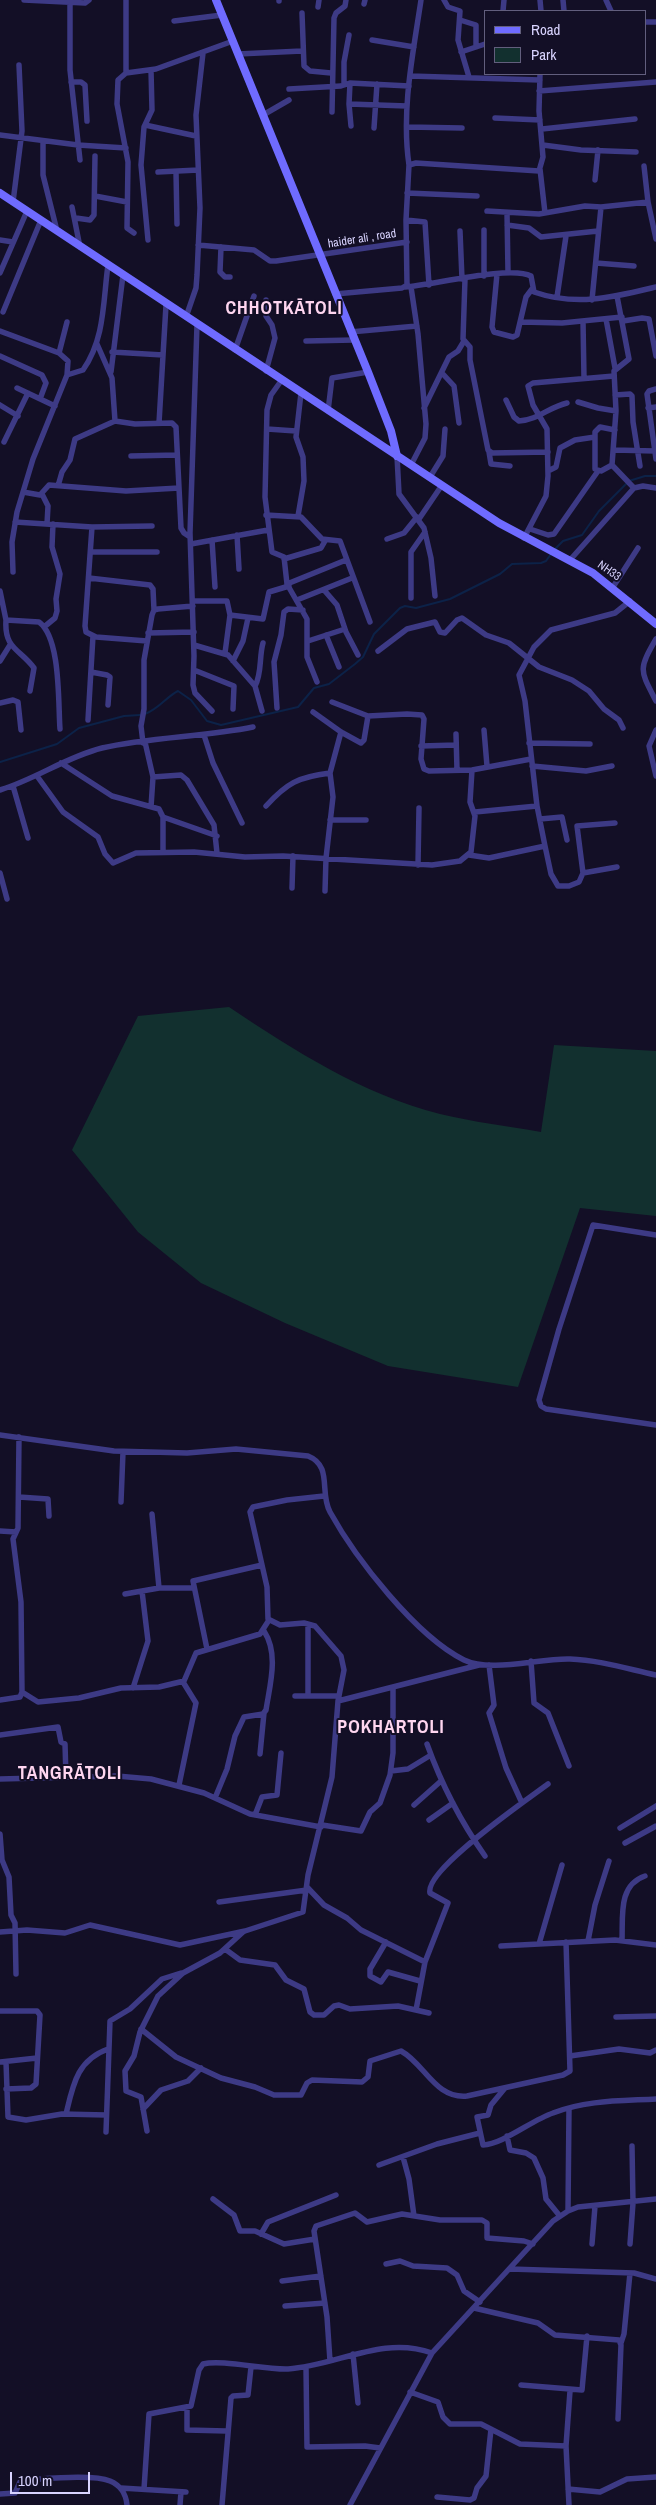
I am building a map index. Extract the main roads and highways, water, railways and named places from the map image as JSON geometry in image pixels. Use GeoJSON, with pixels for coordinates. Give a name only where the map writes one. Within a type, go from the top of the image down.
{"type":"FeatureCollection","features":[{"type":"Feature","properties":{"kind":"main road"},"geometry":{"type":"LineString","coordinates":[[216,0],[350,332],[368,372],[391,432],[397,456]]}},
{"type":"Feature","properties":{"kind":"main road","name":"NH33"},"geometry":{"type":"LineString","coordinates":[[0,193],[300,394],[524,538],[570,560],[613,588],[656,624]]}},
{"type":"Feature","properties":{"kind":"waterway"},"geometry":{"type":"LineString","coordinates":[[554,550],[563,541],[582,535],[599,511],[629,481],[645,476],[656,476]]}},
{"type":"Feature","properties":{"kind":"waterway"},"geometry":{"type":"LineString","coordinates":[[145,714],[178,691],[191,700],[207,721],[221,725],[298,707],[314,688],[329,684],[363,657],[374,634],[400,608],[405,606],[416,608],[450,599],[500,574],[512,564],[541,563],[546,561],[551,554]]}},
{"type":"Feature","properties":{"kind":"waterway"},"geometry":{"type":"LineString","coordinates":[[0,762],[57,744],[79,728],[124,716],[140,715]]}},
{"type":"Feature","properties":{"kind":"district","name":"CHHOTKĀTOLI"},"geometry":{"type":"Point","coordinates":[284,309]}},
{"type":"Feature","properties":{"kind":"district","name":"POKHARTOLI"},"geometry":{"type":"Point","coordinates":[391,1728]}},
{"type":"Feature","properties":{"kind":"district","name":"TANGRĀTOLI"},"geometry":{"type":"Point","coordinates":[70,1774]}}]}
